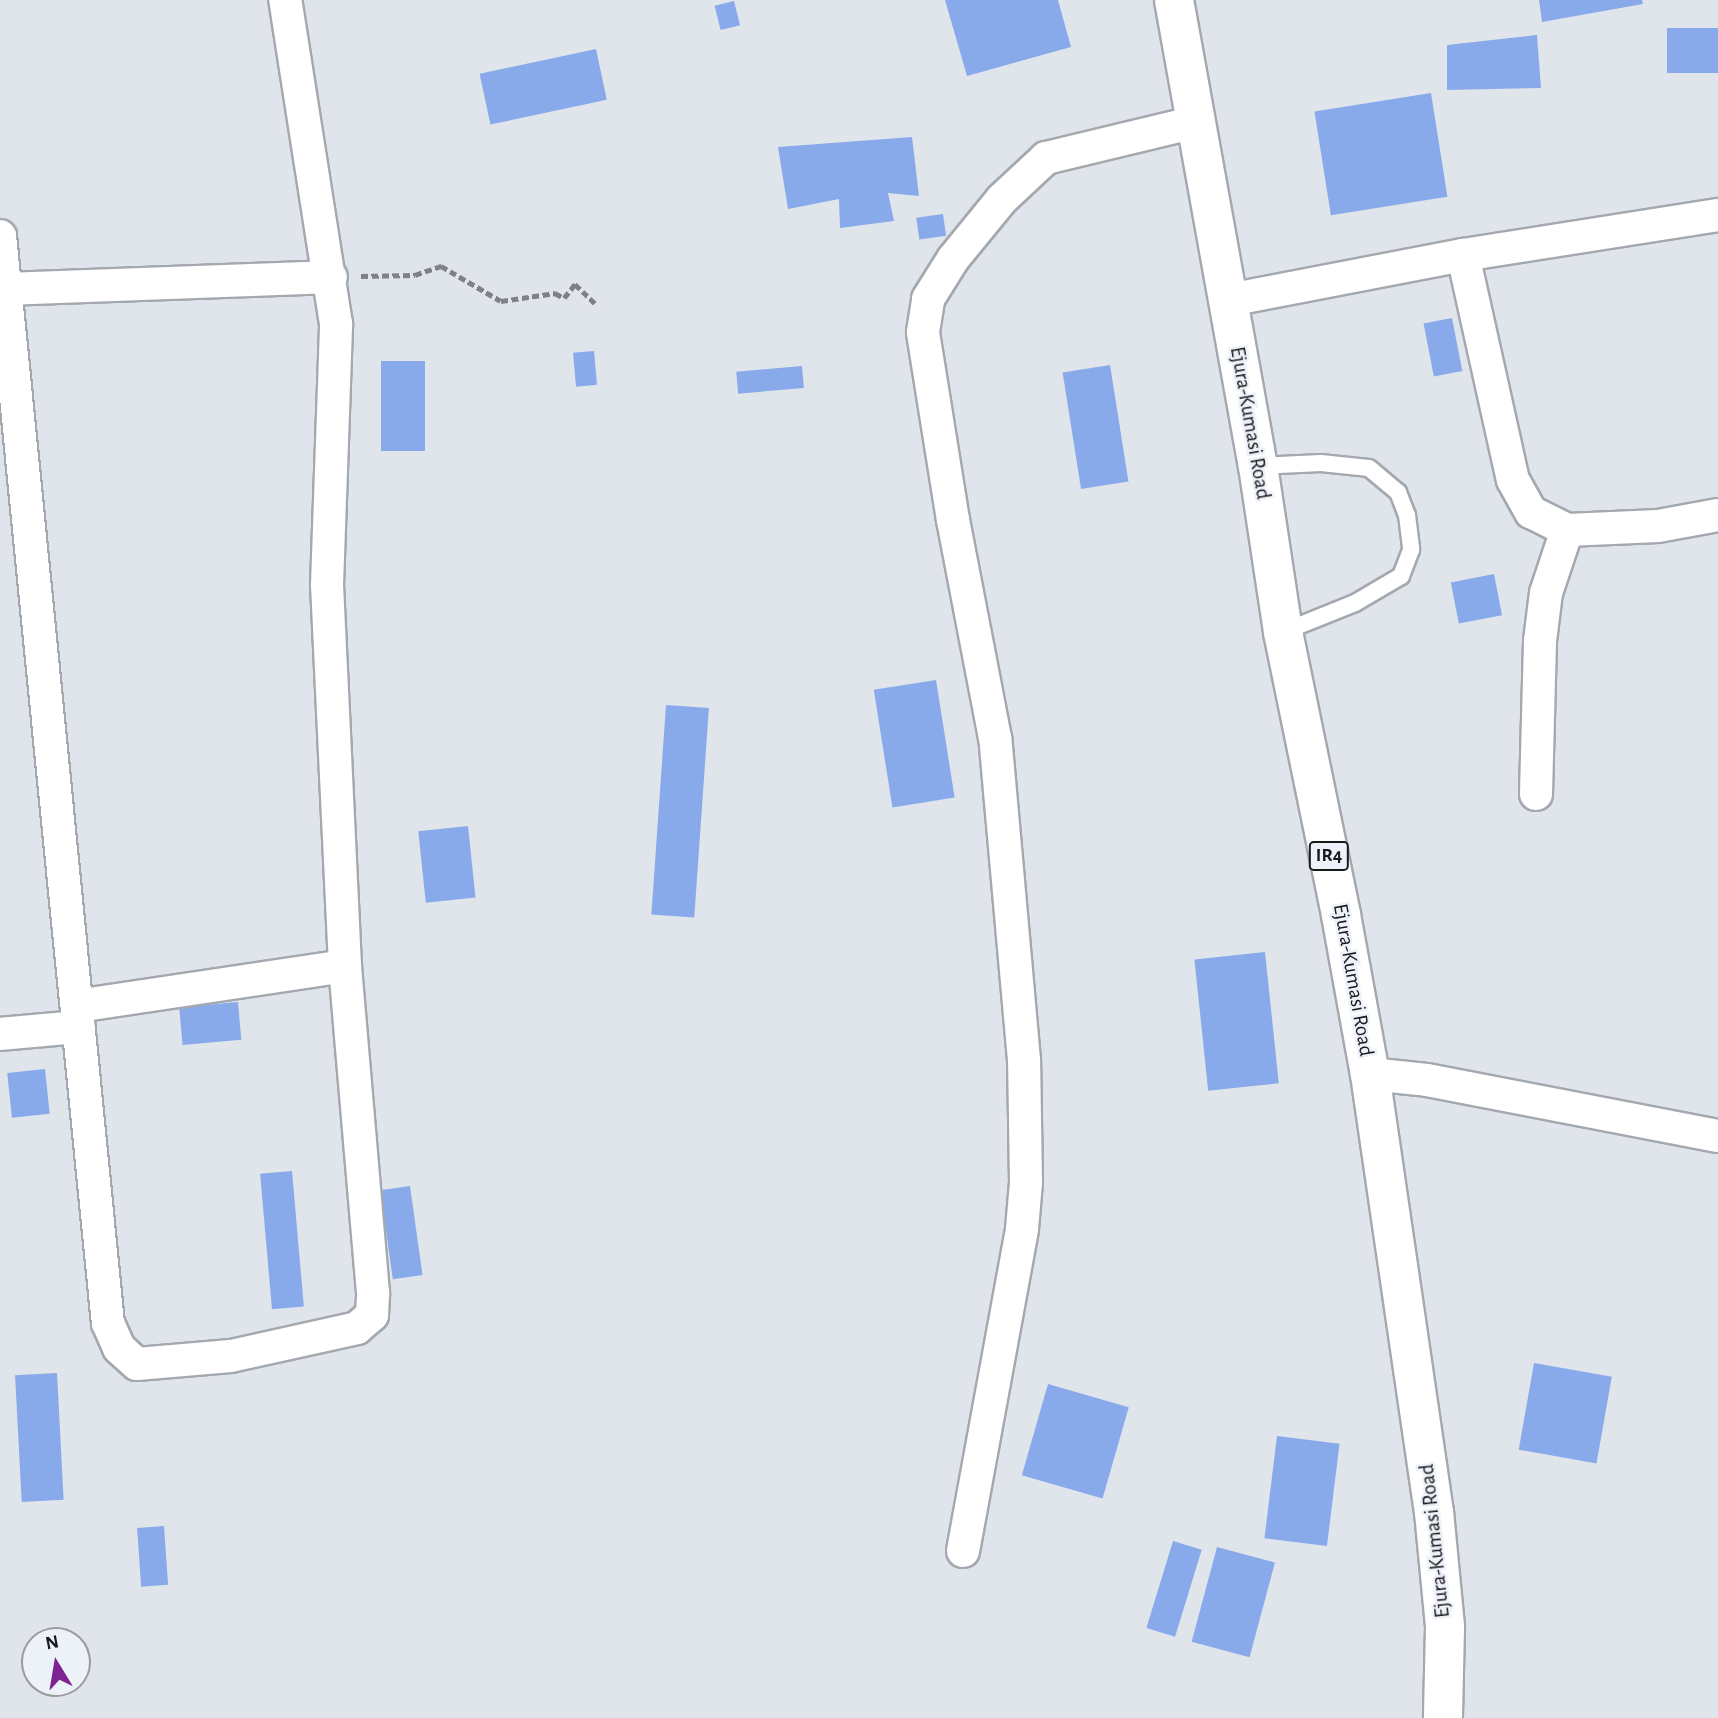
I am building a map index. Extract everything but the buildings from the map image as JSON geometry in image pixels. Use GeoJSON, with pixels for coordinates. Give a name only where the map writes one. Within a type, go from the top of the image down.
{"type":"FeatureCollection","features":[{"type":"Feature","properties":{"kind":"main road","name":"Ejura-Kumasi Road"},"geometry":{"type":"LineString","coordinates":[[1174,0],[1258,466],[1283,632],[1342,915],[1370,1074],[1434,1512],[1445,1628],[1443,1718]]}},
{"type":"Feature","properties":{"kind":"street"},"geometry":{"type":"LineString","coordinates":[[0,236],[108,1323],[119,1348],[137,1364],[231,1356],[357,1328],[372,1315],[373,1293],[345,967],[327,585],[336,324],[343,276],[285,0]]}},
{"type":"Feature","properties":{"kind":"street"},"geometry":{"type":"LineString","coordinates":[[962,1551],[1022,1229],[1026,1182],[1024,1060],[995,738],[953,520],[923,332],[928,299],[953,259],[1002,199],[1046,158],[1196,122]]}},
{"type":"Feature","properties":{"kind":"street"},"geometry":{"type":"LineString","coordinates":[[1228,300],[1463,255],[1718,215]]}},
{"type":"Feature","properties":{"kind":"street"},"geometry":{"type":"LineString","coordinates":[[1463,255],[1513,480],[1531,512],[1567,530],[1658,526],[1718,514]]}},
{"type":"Feature","properties":{"kind":"street"},"geometry":{"type":"LineString","coordinates":[[6,289],[343,276]]}},
{"type":"Feature","properties":{"kind":"street"},"geometry":{"type":"LineString","coordinates":[[1536,794],[1540,642],[1546,593],[1567,530]]}},
{"type":"Feature","properties":{"kind":"street"},"geometry":{"type":"LineString","coordinates":[[0,1034],[345,967]]}},
{"type":"Feature","properties":{"kind":"street"},"geometry":{"type":"LineString","coordinates":[[1370,1074],[1427,1080],[1718,1136]]}},
{"type":"Feature","properties":{"kind":"lane"},"geometry":{"type":"LineString","coordinates":[[1258,466],[1321,463],[1369,468],[1398,492],[1407,515],[1411,550],[1401,576],[1354,603],[1283,632]]}},
{"type":"Feature","properties":{"kind":"path"},"geometry":{"type":"LineString","coordinates":[[343,276],[415,275],[441,266],[501,301],[555,293],[564,298],[575,284],[597,305]]}}]}
